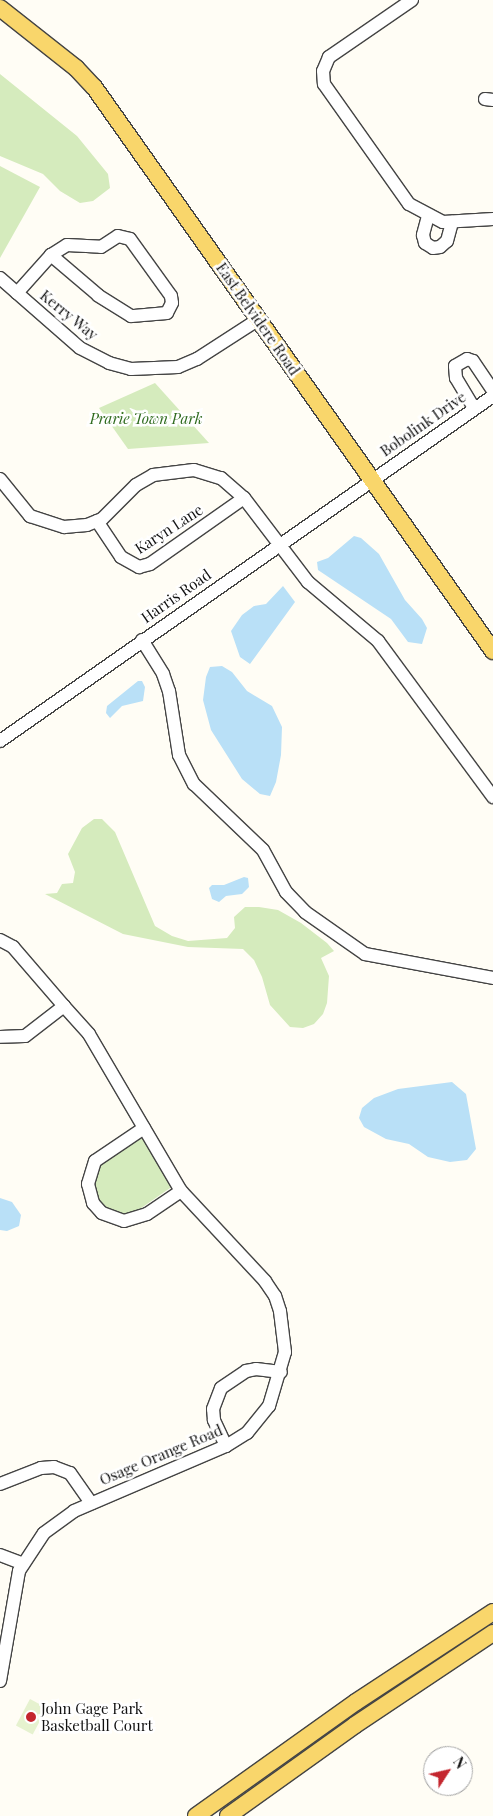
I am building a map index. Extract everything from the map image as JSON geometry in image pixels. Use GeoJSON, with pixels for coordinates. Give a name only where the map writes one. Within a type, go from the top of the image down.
{"type":"FeatureCollection","features":[{"type":"Feature","properties":{"kind":"main road","name":"East Belvidere Road"},"geometry":{"type":"LineString","coordinates":[[0,8],[76,68],[94,87],[493,651]]}},
{"type":"Feature","properties":{"kind":"main road"},"geometry":{"type":"LineString","coordinates":[[196,1816],[356,1702],[493,1612]]}},
{"type":"Feature","properties":{"kind":"main road"},"geometry":{"type":"LineString","coordinates":[[228,1816],[355,1725],[493,1633]]}},
{"type":"Feature","properties":{"kind":"street"},"geometry":{"type":"LineString","coordinates":[[412,0],[330,57],[323,71],[324,84],[403,197],[428,216],[452,222],[493,218]]}},
{"type":"Feature","properties":{"kind":"street"},"geometry":{"type":"LineString","coordinates":[[428,216],[423,235],[425,244],[432,248],[440,247],[447,241],[452,222]]}},
{"type":"Feature","properties":{"kind":"street"},"geometry":{"type":"LineString","coordinates":[[17,293],[51,255],[67,244],[101,247],[118,236],[125,236],[130,238],[171,296],[170,309],[160,315],[131,316],[98,295],[51,255]]}},
{"type":"Feature","properties":{"kind":"street","name":"Kerry Way"},"geometry":{"type":"LineString","coordinates":[[0,278],[80,348],[109,363],[131,369],[178,367],[197,360],[259,319]]}},
{"type":"Feature","properties":{"kind":"street"},"geometry":{"type":"LineString","coordinates":[[474,408],[456,378],[455,366],[467,359],[473,361],[493,391]]}},
{"type":"Feature","properties":{"kind":"street","name":"Bobolink Drive"},"geometry":{"type":"LineString","coordinates":[[372,479],[493,396]]}},
{"type":"Feature","properties":{"kind":"street"},"geometry":{"type":"LineString","coordinates":[[0,479],[30,516],[64,527],[97,521],[136,485],[166,472],[206,472],[221,478],[244,498],[277,545],[308,582],[378,641],[493,797]]}},
{"type":"Feature","properties":{"kind":"street","name":"Harris Road"},"geometry":{"type":"LineString","coordinates":[[0,741],[372,479]]}},
{"type":"Feature","properties":{"kind":"street","name":"Karyn Lane"},"geometry":{"type":"LineString","coordinates":[[97,521],[121,557],[139,567],[150,564],[244,498]]}},
{"type":"Feature","properties":{"kind":"street"},"geometry":{"type":"LineString","coordinates":[[142,640],[163,674],[169,691],[179,756],[194,784],[264,850],[286,892],[305,912],[365,954],[493,978]]}},
{"type":"Feature","properties":{"kind":"street","name":"Osage Orange Road"},"geometry":{"type":"LineString","coordinates":[[0,940],[13,947],[89,1034],[181,1190],[265,1281],[275,1296],[284,1333],[281,1372],[269,1406],[247,1433],[226,1446],[91,1503],[44,1533],[23,1564],[0,1681]]}},
{"type":"Feature","properties":{"kind":"street"},"geometry":{"type":"LineString","coordinates":[[0,1037],[25,1036],[64,1006]]}},
{"type":"Feature","properties":{"kind":"street"},"geometry":{"type":"LineString","coordinates":[[144,1128],[95,1161],[88,1184],[93,1204],[113,1219],[130,1220],[147,1214],[181,1190]]}},
{"type":"Feature","properties":{"kind":"street"},"geometry":{"type":"LineString","coordinates":[[226,1446],[214,1420],[213,1409],[221,1388],[246,1371],[256,1369],[281,1372]]}},
{"type":"Feature","properties":{"kind":"street"},"geometry":{"type":"LineString","coordinates":[[0,1484],[41,1468],[54,1467],[70,1473],[91,1503]]}},
{"type":"Feature","properties":{"kind":"street"},"geometry":{"type":"LineString","coordinates":[[0,1555],[23,1564]]}},
{"type":"Feature","properties":{"kind":"green space"},"geometry":{"type":"Polygon","coordinates":[[[0,74],[77,136],[108,174],[110,188],[93,201],[80,203],[60,191],[43,174],[0,156],[0,74]]]}},
{"type":"Feature","properties":{"kind":"green space"},"geometry":{"type":"Polygon","coordinates":[[[0,166],[40,187],[0,258],[0,166]]]}},
{"type":"Feature","properties":{"kind":"green space","name":"Prarie Town Park"},"geometry":{"type":"Polygon","coordinates":[[[155,383],[209,443],[128,449],[99,408],[155,383]]]}},
{"type":"Feature","properties":{"kind":"green space"},"geometry":{"type":"Polygon","coordinates":[[[94,819],[102,819],[115,832],[155,926],[172,936],[188,941],[227,938],[235,928],[234,917],[245,907],[259,907],[278,910],[301,923],[327,943],[334,951],[321,958],[329,976],[327,1003],[323,1014],[314,1024],[303,1028],[290,1027],[270,1005],[262,977],[254,960],[243,949],[188,947],[123,934],[45,894],[57,893],[62,884],[73,883],[75,872],[68,854],[82,828],[94,819]]]}},
{"type":"Feature","properties":{"kind":"green space"},"geometry":{"type":"Polygon","coordinates":[[[140,1135],[173,1186],[134,1213],[118,1214],[104,1208],[96,1198],[92,1179],[98,1165],[140,1135]]]}},
{"type":"Feature","properties":{"kind":"green space","name":"John Gage Park Basketball Court"},"geometry":{"type":"Polygon","coordinates":[[[30,1699],[47,1708],[33,1734],[16,1725],[30,1699]]]}},
{"type":"Feature","properties":{"kind":"water"},"geometry":{"type":"Polygon","coordinates":[[[354,536],[361,538],[379,554],[405,600],[422,619],[427,628],[422,644],[408,642],[391,619],[318,570],[317,562],[328,558],[354,536]]]}},
{"type":"Feature","properties":{"kind":"water"},"geometry":{"type":"Polygon","coordinates":[[[283,586],[295,602],[250,664],[240,657],[231,631],[242,615],[254,606],[266,604],[283,586]]]}},
{"type":"Feature","properties":{"kind":"water"},"geometry":{"type":"Polygon","coordinates":[[[222,666],[232,672],[247,691],[272,706],[282,727],[281,755],[276,782],[270,796],[260,794],[242,779],[211,730],[203,700],[206,677],[210,667],[222,666]]]}},
{"type":"Feature","properties":{"kind":"water"},"geometry":{"type":"Polygon","coordinates":[[[138,681],[142,681],[145,687],[143,701],[122,706],[110,718],[106,713],[107,706],[138,681]]]}},
{"type":"Feature","properties":{"kind":"water"},"geometry":{"type":"Polygon","coordinates":[[[244,877],[248,878],[249,887],[242,894],[226,896],[219,902],[212,899],[209,888],[212,885],[224,885],[244,877]]]}},
{"type":"Feature","properties":{"kind":"water"},"geometry":{"type":"Polygon","coordinates":[[[452,1082],[466,1094],[476,1149],[467,1160],[450,1162],[428,1157],[409,1144],[386,1139],[364,1127],[359,1118],[362,1108],[374,1098],[398,1089],[452,1082]]]}},
{"type":"Feature","properties":{"kind":"water"},"geometry":{"type":"Polygon","coordinates":[[[0,1198],[12,1202],[21,1215],[19,1226],[7,1231],[0,1230],[0,1198]]]}},
{"type":"Feature","properties":{"kind":"place","name":"John Gage Park Basketball Court"},"geometry":{"type":"Point","coordinates":[31,1717]}}]}
